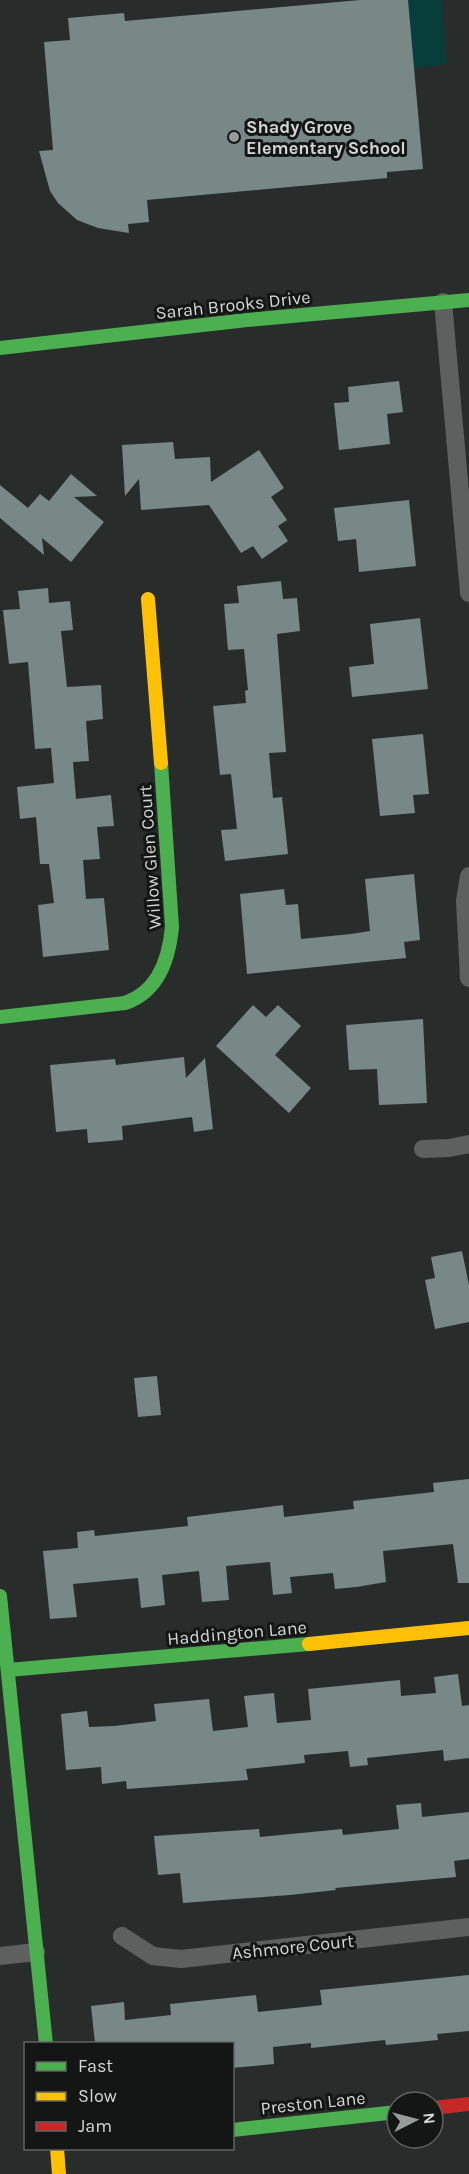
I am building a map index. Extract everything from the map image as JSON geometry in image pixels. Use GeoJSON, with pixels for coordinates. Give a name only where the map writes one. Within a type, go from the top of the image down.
{"type":"FeatureCollection","features":[{"type":"Feature","properties":{"kind":"street","name":"Sarah Brooks Drive"},"geometry":{"type":"LineString","coordinates":[[0,348],[247,320],[469,300]]}},
{"type":"Feature","properties":{"kind":"street"},"geometry":{"type":"LineString","coordinates":[[443,302],[465,490],[469,593]]}},
{"type":"Feature","properties":{"kind":"street","name":"Willow Glen Court"},"geometry":{"type":"LineString","coordinates":[[0,1017],[116,1005],[136,998],[154,983],[167,963],[174,935],[148,599]]}},
{"type":"Feature","properties":{"kind":"street"},"geometry":{"type":"LineString","coordinates":[[469,876],[465,901],[469,978]]}},
{"type":"Feature","properties":{"kind":"street"},"geometry":{"type":"LineString","coordinates":[[423,1149],[449,1148],[469,1144]]}},
{"type":"Feature","properties":{"kind":"street"},"geometry":{"type":"LineString","coordinates":[[0,1596],[46,2042]]}},
{"type":"Feature","properties":{"kind":"street","name":"Haddington Lane"},"geometry":{"type":"LineString","coordinates":[[8,1670],[215,1654],[469,1628]]}},
{"type":"Feature","properties":{"kind":"street","name":"Ashmore Court"},"geometry":{"type":"LineString","coordinates":[[122,1936],[153,1956],[181,1959],[469,1927]]}},
{"type":"Feature","properties":{"kind":"street"},"geometry":{"type":"LineString","coordinates":[[0,1956],[36,1952]]}},
{"type":"Feature","properties":{"kind":"street"},"geometry":{"type":"LineString","coordinates":[[445,2107],[469,2104]]}},
{"type":"Feature","properties":{"kind":"street","name":"Preston Lane"},"geometry":{"type":"LineString","coordinates":[[234,2130],[385,2113]]}},
{"type":"Feature","properties":{"kind":"street"},"geometry":{"type":"LineString","coordinates":[[59,2174],[60,2150]]}},
{"type":"Feature","properties":{"kind":"shaded area"},"geometry":{"type":"Polygon","coordinates":[[[408,0],[442,0],[446,64],[414,68],[408,0]]]}},
{"type":"Feature","properties":{"kind":"building"},"geometry":{"type":"Polygon","coordinates":[[[360,0],[408,0],[423,169],[387,172],[387,178],[147,200],[149,222],[128,224],[129,233],[98,228],[77,220],[58,203],[50,191],[39,151],[53,150],[44,42],[70,40],[68,18],[124,13],[125,21],[360,0]]]}},
{"type":"Feature","properties":{"kind":"building"},"geometry":{"type":"Polygon","coordinates":[[[399,381],[403,412],[387,414],[390,444],[339,450],[334,403],[349,402],[348,387],[399,381]]]}},
{"type":"Feature","properties":{"kind":"building"},"geometry":{"type":"Polygon","coordinates":[[[173,442],[175,459],[210,457],[211,482],[259,450],[284,488],[271,497],[287,520],[278,526],[288,541],[262,559],[253,546],[241,553],[209,505],[141,510],[139,479],[125,496],[122,445],[173,442]]]}},
{"type":"Feature","properties":{"kind":"building"},"geometry":{"type":"Polygon","coordinates":[[[71,474],[97,496],[74,497],[104,522],[71,562],[42,538],[44,555],[0,518],[0,485],[28,508],[40,494],[49,501],[71,474]]]}},
{"type":"Feature","properties":{"kind":"building"},"geometry":{"type":"Polygon","coordinates":[[[409,500],[416,566],[359,572],[356,539],[338,541],[334,508],[409,500]]]}},
{"type":"Feature","properties":{"kind":"building"},"geometry":{"type":"Polygon","coordinates":[[[281,581],[283,599],[297,598],[300,631],[277,634],[286,752],[269,753],[273,798],[282,797],[288,854],[225,861],[221,830],[237,829],[231,774],[220,775],[213,706],[246,703],[245,691],[248,690],[244,649],[228,650],[224,604],[239,603],[237,586],[281,581]]]}},
{"type":"Feature","properties":{"kind":"building"},"geometry":{"type":"Polygon","coordinates":[[[48,588],[49,603],[70,601],[73,630],[61,631],[67,687],[101,685],[103,719],[86,721],[89,761],[73,762],[76,799],[111,795],[114,826],[97,827],[100,859],[83,860],[86,899],[104,898],[109,950],[43,957],[38,905],[54,903],[49,864],[40,864],[36,817],[20,819],[17,787],[54,783],[51,748],[35,749],[28,662],[9,664],[3,610],[20,609],[18,591],[48,588]]]}},
{"type":"Feature","properties":{"kind":"building"},"geometry":{"type":"Polygon","coordinates":[[[420,618],[428,689],[352,697],[349,667],[374,664],[370,624],[420,618]]]}},
{"type":"Feature","properties":{"kind":"building"},"geometry":{"type":"Polygon","coordinates":[[[423,734],[429,794],[413,795],[415,813],[380,816],[372,739],[423,734]]]}},
{"type":"Feature","properties":{"kind":"building"},"geometry":{"type":"Polygon","coordinates":[[[414,874],[420,940],[404,942],[406,958],[247,974],[240,894],[284,889],[286,905],[298,904],[301,939],[351,934],[370,931],[365,879],[414,874]]]}},
{"type":"Feature","properties":{"kind":"building"},"geometry":{"type":"Polygon","coordinates":[[[253,1005],[266,1017],[278,1005],[301,1026],[275,1055],[311,1088],[289,1113],[216,1046],[253,1005]]]}},
{"type":"Feature","properties":{"kind":"building"},"geometry":{"type":"Polygon","coordinates":[[[423,1019],[427,1103],[379,1105],[377,1069],[349,1070],[346,1025],[423,1019]]]}},
{"type":"Feature","properties":{"kind":"building"},"geometry":{"type":"Polygon","coordinates":[[[184,1057],[186,1078],[205,1058],[213,1129],[194,1132],[192,1117],[122,1126],[123,1140],[88,1143],[87,1129],[56,1132],[50,1065],[115,1059],[116,1065],[184,1057]]]}},
{"type":"Feature","properties":{"kind":"building"},"geometry":{"type":"Polygon","coordinates":[[[462,1251],[469,1285],[469,1322],[435,1329],[425,1280],[435,1278],[431,1257],[462,1251]]]}},
{"type":"Feature","properties":{"kind":"building"},"geometry":{"type":"Polygon","coordinates":[[[157,1376],[161,1415],[138,1417],[134,1378],[157,1376]]]}},
{"type":"Feature","properties":{"kind":"building"},"geometry":{"type":"Polygon","coordinates":[[[469,1479],[469,1583],[458,1583],[453,1544],[383,1551],[386,1582],[356,1587],[335,1589],[333,1573],[290,1577],[292,1593],[273,1595],[270,1562],[226,1566],[229,1600],[202,1602],[199,1571],[162,1575],[165,1605],[141,1608],[138,1578],[73,1584],[77,1617],[50,1619],[43,1551],[78,1548],[77,1532],[94,1530],[95,1536],[188,1526],[187,1517],[283,1505],[284,1517],[354,1509],[353,1501],[434,1492],[433,1483],[469,1479]]]}},
{"type":"Feature","properties":{"kind":"building"},"geometry":{"type":"Polygon","coordinates":[[[458,1674],[462,1706],[469,1705],[469,1758],[444,1761],[443,1750],[367,1758],[368,1765],[350,1767],[348,1751],[304,1755],[305,1763],[246,1769],[248,1780],[127,1789],[126,1781],[102,1784],[101,1767],[66,1770],[61,1714],[87,1711],[89,1727],[114,1726],[156,1721],[154,1704],[209,1699],[213,1731],[248,1727],[244,1696],[274,1693],[277,1723],[311,1720],[308,1689],[400,1680],[401,1696],[436,1693],[434,1677],[458,1674]]]}},
{"type":"Feature","properties":{"kind":"building"},"geometry":{"type":"Polygon","coordinates":[[[421,1803],[422,1817],[469,1812],[469,1859],[454,1861],[456,1877],[335,1888],[336,1890],[290,1895],[183,1903],[180,1873],[158,1875],[154,1836],[259,1829],[260,1837],[342,1829],[343,1835],[399,1829],[396,1805],[421,1803]]]}},
{"type":"Feature","properties":{"kind":"building"},"geometry":{"type":"Polygon","coordinates":[[[469,1975],[469,2031],[437,2034],[438,2040],[386,2045],[385,2040],[311,2048],[311,2043],[273,2047],[274,2064],[234,2068],[234,2042],[95,2042],[91,2006],[124,2002],[125,2020],[171,2015],[170,2004],[256,1995],[258,2012],[322,2005],[320,1990],[469,1975]]]}},
{"type":"Feature","properties":{"kind":"traffic: fast"},"geometry":{"type":"LineString","coordinates":[[0,348],[247,320],[469,300]]}},
{"type":"Feature","properties":{"kind":"traffic: fast"},"geometry":{"type":"LineString","coordinates":[[0,1017],[125,1003],[136,998],[154,983],[165,962],[172,927],[161,763]]}},
{"type":"Feature","properties":{"kind":"traffic: fast"},"geometry":{"type":"LineString","coordinates":[[0,1596],[46,2042]]}},
{"type":"Feature","properties":{"kind":"traffic: fast"},"geometry":{"type":"LineString","coordinates":[[8,1670],[309,1644]]}},
{"type":"Feature","properties":{"kind":"traffic: fast"},"geometry":{"type":"LineString","coordinates":[[234,2130],[385,2113]]}},
{"type":"Feature","properties":{"kind":"traffic: slow"},"geometry":{"type":"LineString","coordinates":[[148,599],[161,763]]}},
{"type":"Feature","properties":{"kind":"traffic: slow"},"geometry":{"type":"LineString","coordinates":[[309,1644],[469,1628]]}},
{"type":"Feature","properties":{"kind":"traffic: slow"},"geometry":{"type":"LineString","coordinates":[[57,2150],[59,2174]]}},
{"type":"Feature","properties":{"kind":"traffic: jam"},"geometry":{"type":"LineString","coordinates":[[445,2107],[469,2104]]}},
{"type":"Feature","properties":{"kind":"place","name":"Shady Grove Elementary School"},"geometry":{"type":"Point","coordinates":[234,137]}}]}
